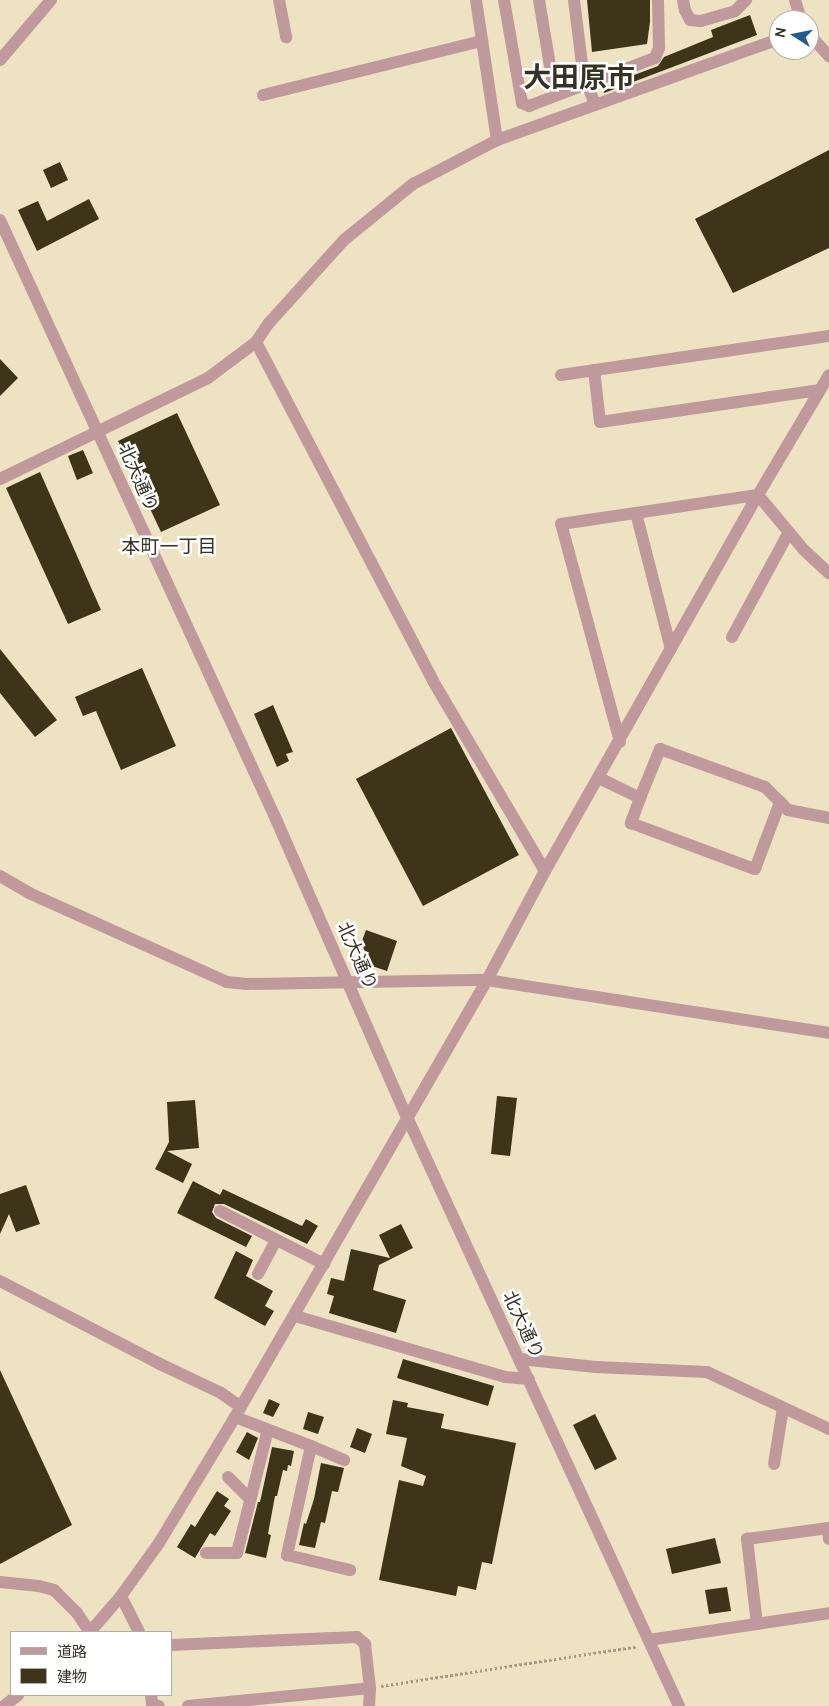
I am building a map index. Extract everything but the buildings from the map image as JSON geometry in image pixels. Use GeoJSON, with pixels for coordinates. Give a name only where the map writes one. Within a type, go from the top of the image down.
{"type":"FeatureCollection","features":[{"type":"Feature","properties":{"kind":"street"},"geometry":{"type":"LineString","coordinates":[[0,60],[51,0]]}},
{"type":"Feature","properties":{"kind":"street"},"geometry":{"type":"LineString","coordinates":[[279,0],[286,38]]}},
{"type":"Feature","properties":{"kind":"street"},"geometry":{"type":"LineString","coordinates":[[476,0],[497,140]]}},
{"type":"Feature","properties":{"kind":"street"},"geometry":{"type":"LineString","coordinates":[[504,0],[522,103],[529,106],[655,58],[659,48],[658,0]]}},
{"type":"Feature","properties":{"kind":"street"},"geometry":{"type":"LineString","coordinates":[[539,0],[555,96]]}},
{"type":"Feature","properties":{"kind":"street"},"geometry":{"type":"LineString","coordinates":[[574,0],[583,72],[595,105]]}},
{"type":"Feature","properties":{"kind":"street"},"geometry":{"type":"LineString","coordinates":[[683,0],[690,20],[701,21],[735,11],[746,0]]}},
{"type":"Feature","properties":{"kind":"street"},"geometry":{"type":"LineString","coordinates":[[263,95],[482,41]]}},
{"type":"Feature","properties":{"kind":"street"},"geometry":{"type":"LineString","coordinates":[[0,479],[208,378],[256,342],[269,323],[344,240],[413,184],[497,140],[769,43]]}},
{"type":"Feature","properties":{"kind":"street"},"geometry":{"type":"LineString","coordinates":[[819,45],[829,56]]}},
{"type":"Feature","properties":{"kind":"street","name":"北大通り"},"geometry":{"type":"LineString","coordinates":[[0,220],[98,430],[142,531],[349,981],[407,1117],[679,1706]]}},
{"type":"Feature","properties":{"kind":"street"},"geometry":{"type":"LineString","coordinates":[[561,375],[829,336]]}},
{"type":"Feature","properties":{"kind":"street"},"geometry":{"type":"LineString","coordinates":[[256,342],[433,681],[545,871]]}},
{"type":"Feature","properties":{"kind":"street"},"geometry":{"type":"LineString","coordinates":[[594,370],[600,422],[819,390]]}},
{"type":"Feature","properties":{"kind":"street"},"geometry":{"type":"LineString","coordinates":[[91,1631],[121,1596],[172,1524],[295,1316],[487,980],[545,871],[620,742],[758,495],[829,375]]}},
{"type":"Feature","properties":{"kind":"street"},"geometry":{"type":"LineString","coordinates":[[620,742],[561,524],[758,495]]}},
{"type":"Feature","properties":{"kind":"street"},"geometry":{"type":"LineString","coordinates":[[758,495],[804,550],[829,573]]}},
{"type":"Feature","properties":{"kind":"street"},"geometry":{"type":"LineString","coordinates":[[636,513],[672,649]]}},
{"type":"Feature","properties":{"kind":"street"},"geometry":{"type":"LineString","coordinates":[[732,637],[789,532]]}},
{"type":"Feature","properties":{"kind":"street"},"geometry":{"type":"LineString","coordinates":[[780,802],[755,868],[631,823],[660,749],[765,787],[780,802],[788,810],[829,818]]}},
{"type":"Feature","properties":{"kind":"street"},"geometry":{"type":"LineString","coordinates":[[599,778],[640,798]]}},
{"type":"Feature","properties":{"kind":"street"},"geometry":{"type":"LineString","coordinates":[[0,876],[29,893],[227,982],[247,984],[487,980],[829,1033]]}},
{"type":"Feature","properties":{"kind":"street"},"geometry":{"type":"LineString","coordinates":[[220,1211],[324,1264]]}},
{"type":"Feature","properties":{"kind":"street"},"geometry":{"type":"LineString","coordinates":[[258,1274],[276,1240]]}},
{"type":"Feature","properties":{"kind":"street"},"geometry":{"type":"LineString","coordinates":[[0,1281],[160,1364],[221,1393],[238,1412],[268,1430],[344,1460]]}},
{"type":"Feature","properties":{"kind":"street"},"geometry":{"type":"LineString","coordinates":[[295,1316],[505,1377],[529,1379]]}},
{"type":"Feature","properties":{"kind":"street"},"geometry":{"type":"LineString","coordinates":[[520,1359],[596,1367],[707,1372],[829,1429]]}},
{"type":"Feature","properties":{"kind":"street"},"geometry":{"type":"LineString","coordinates":[[774,1464],[783,1408]]}},
{"type":"Feature","properties":{"kind":"street"},"geometry":{"type":"LineString","coordinates":[[206,1553],[236,1553],[268,1430]]}},
{"type":"Feature","properties":{"kind":"street"},"geometry":{"type":"LineString","coordinates":[[311,1446],[287,1555],[350,1570]]}},
{"type":"Feature","properties":{"kind":"street"},"geometry":{"type":"LineString","coordinates":[[228,1477],[250,1500]]}},
{"type":"Feature","properties":{"kind":"street"},"geometry":{"type":"LineString","coordinates":[[757,1624],[747,1539],[828,1528],[829,1539]]}},
{"type":"Feature","properties":{"kind":"street"},"geometry":{"type":"LineString","coordinates":[[0,1582],[40,1586],[54,1590],[77,1613],[89,1631]]}},
{"type":"Feature","properties":{"kind":"street"},"geometry":{"type":"LineString","coordinates":[[121,1596],[138,1631]]}},
{"type":"Feature","properties":{"kind":"street"},"geometry":{"type":"LineString","coordinates":[[649,1640],[829,1613]]}},
{"type":"Feature","properties":{"kind":"street"},"geometry":{"type":"LineString","coordinates":[[172,1645],[358,1637],[365,1644],[370,1688],[369,1706]]}},
{"type":"Feature","properties":{"kind":"street"},"geometry":{"type":"LineString","coordinates":[[188,1706],[370,1688]]}},
{"type":"Feature","properties":{"kind":"street"},"geometry":{"type":"LineString","coordinates":[[4,1706],[17,1696]]}},
{"type":"Feature","properties":{"kind":"street"},"geometry":{"type":"LineString","coordinates":[[151,1696],[152,1704],[159,1706]]}},
{"type":"Feature","properties":{"kind":"path"},"geometry":{"type":"LineString","coordinates":[[370,1688],[640,1646],[649,1640]]}},
{"type":"Feature","properties":{"kind":"district","name":"大田原市"},"geometry":{"type":"Point","coordinates":[579,77]}},
{"type":"Feature","properties":{"kind":"district","name":"本町一丁目"},"geometry":{"type":"Point","coordinates":[169,547]}}]}
